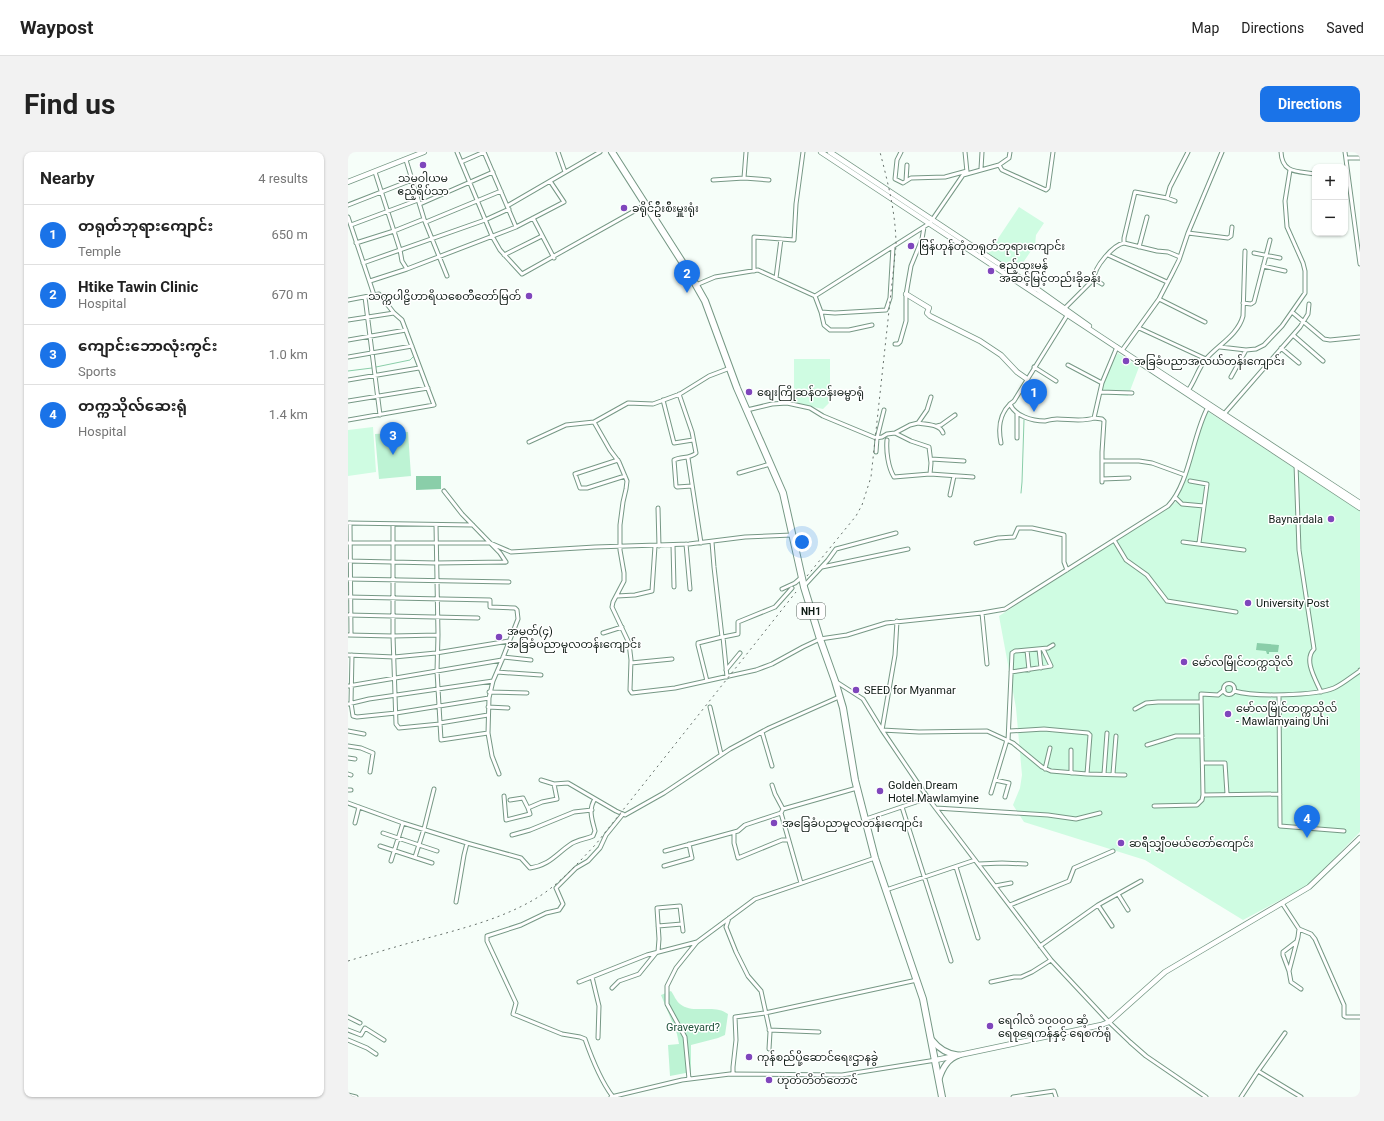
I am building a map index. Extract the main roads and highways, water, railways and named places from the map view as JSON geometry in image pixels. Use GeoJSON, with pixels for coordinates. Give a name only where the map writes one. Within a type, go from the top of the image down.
{"type":"FeatureCollection","features":[{"type":"Feature","properties":{"kind":"highway","name":"NH1"},"geometry":{"type":"LineString","coordinates":[[612,152],[696,285],[704,301],[785,502],[804,586],[843,708],[857,788],[875,858],[923,1000],[936,1060],[942,1097]]}},
{"type":"Feature","properties":{"kind":"main road"},"geometry":{"type":"LineString","coordinates":[[348,182],[424,152]]}},
{"type":"Feature","properties":{"kind":"main road"},"geometry":{"type":"LineString","coordinates":[[821,152],[1064,309],[1068,314],[1296,463]]}},
{"type":"Feature","properties":{"kind":"main road"},"geometry":{"type":"LineString","coordinates":[[830,152],[1117,347],[1187,391]]}},
{"type":"Feature","properties":{"kind":"main road"},"geometry":{"type":"LineString","coordinates":[[906,294],[929,308],[927,313],[930,316],[980,341],[1001,356],[1016,372],[1027,379]]}},
{"type":"Feature","properties":{"kind":"main road"},"geometry":{"type":"LineString","coordinates":[[1208,405],[1224,414],[1360,508]]}},
{"type":"Feature","properties":{"kind":"main road"},"geometry":{"type":"LineString","coordinates":[[1337,491],[1360,503]]}},
{"type":"Feature","properties":{"kind":"main road"},"geometry":{"type":"LineString","coordinates":[[936,1060],[1101,1025],[1109,1022],[1165,972],[1308,887],[1360,838]]}},
{"type":"Feature","properties":{"kind":"main road"},"geometry":{"type":"LineString","coordinates":[[932,1040],[940,1048],[949,1053],[959,1055]]}},
{"type":"Feature","properties":{"kind":"main road"},"geometry":{"type":"LineString","coordinates":[[939,1079],[942,1070],[950,1060],[959,1055]]}},
{"type":"Feature","properties":{"kind":"waterway"},"geometry":{"type":"LineString","coordinates":[[376,367],[410,360],[414,356]]}},
{"type":"Feature","properties":{"kind":"waterway"},"geometry":{"type":"LineString","coordinates":[[348,371],[372,368]]}},
{"type":"Feature","properties":{"kind":"waterway"},"geometry":{"type":"LineString","coordinates":[[1021,493],[1024,420]]}},
{"type":"Feature","properties":{"kind":"railway"},"geometry":{"type":"LineString","coordinates":[[807,576],[856,516],[862,505],[871,477],[896,246],[893,210],[880,152]]}},
{"type":"Feature","properties":{"kind":"railway"},"geometry":{"type":"LineString","coordinates":[[348,961],[506,914],[543,894],[557,883],[596,844],[796,592]]}},
{"type":"Feature","properties":{"kind":"place","name":"သမဝါယမ ဧည့်ရိပ်သာ"},"geometry":{"type":"Point","coordinates":[423,165]}},
{"type":"Feature","properties":{"kind":"place","name":"ခရိုင်ဦးစီးမှူးရုံး"},"geometry":{"type":"Point","coordinates":[624,208]}},
{"type":"Feature","properties":{"kind":"place","name":"ဗြန်ဟုန်တုံတရုတ်ဘုရားကျောင်း"},"geometry":{"type":"Point","coordinates":[911,246]}},
{"type":"Feature","properties":{"kind":"place","name":"ဧည့်ထူးမွန် အဆင့်မြင့်တည်းခိုခန်း"},"geometry":{"type":"Point","coordinates":[991,271]}},
{"type":"Feature","properties":{"kind":"place","name":"Htike Tawin Clinic"},"geometry":{"type":"Point","coordinates":[687,293]}},
{"type":"Feature","properties":{"kind":"place","name":"သက္ကပါဠိဟာရိယစေတီတော်မြတ်"},"geometry":{"type":"Point","coordinates":[529,296]}},
{"type":"Feature","properties":{"kind":"place","name":"အခြခံပညာအလယ်တန်းကျောင်း"},"geometry":{"type":"Point","coordinates":[1126,361]}},
{"type":"Feature","properties":{"kind":"place","name":"စျေးကြိုဆန်တန်းဓမ္မာရုံ"},"geometry":{"type":"Point","coordinates":[749,392]}},
{"type":"Feature","properties":{"kind":"place","name":"တရုတ်ဘုရားကျောင်း"},"geometry":{"type":"Point","coordinates":[1034,412]}},
{"type":"Feature","properties":{"kind":"place","name":"ကျောင်းဘောလုံးကွင်း"},"geometry":{"type":"Point","coordinates":[393,455]}},
{"type":"Feature","properties":{"kind":"place","name":"Baynardala"},"geometry":{"type":"Point","coordinates":[1331,519]}},
{"type":"Feature","properties":{"kind":"place","name":"University Post"},"geometry":{"type":"Point","coordinates":[1248,603]}},
{"type":"Feature","properties":{"kind":"place","name":"အမှတ်(၄) အခြခံပညာမူလတန်းကျောင်း"},"geometry":{"type":"Point","coordinates":[499,637]}},
{"type":"Feature","properties":{"kind":"place","name":"မော်လမြိုင်တက္ကသိုလ်"},"geometry":{"type":"Point","coordinates":[1184,662]}},
{"type":"Feature","properties":{"kind":"place","name":"SEED for Myanmar"},"geometry":{"type":"Point","coordinates":[856,690]}},
{"type":"Feature","properties":{"kind":"place","name":"မော်လမြိုင်တက္ကသိုလ် - Mawlamyaing Uni"},"geometry":{"type":"Point","coordinates":[1228,714]}},
{"type":"Feature","properties":{"kind":"place","name":"Golden Dream Hotel Mawlamyine"},"geometry":{"type":"Point","coordinates":[880,791]}},
{"type":"Feature","properties":{"kind":"place","name":"အခြေခံပညာမူလတန်းကျောင်း"},"geometry":{"type":"Point","coordinates":[774,823]}},
{"type":"Feature","properties":{"kind":"place","name":"တက္ကသိုလ်ဆေးရုံ"},"geometry":{"type":"Point","coordinates":[1307,838]}},
{"type":"Feature","properties":{"kind":"place","name":"ဆရီသျှီဝမယ်တော်ကျောင်း"},"geometry":{"type":"Point","coordinates":[1121,843]}},
{"type":"Feature","properties":{"kind":"place","name":"ရေဂါလံ ၁၀၀၀၀ ဆံ့ ရေစုရေကန်နှင့် ရေစက်ရုံ"},"geometry":{"type":"Point","coordinates":[990,1026]}},
{"type":"Feature","properties":{"kind":"place","name":"ကုန်စည်ပို့ဆောင်ရေးဌာနခွဲ"},"geometry":{"type":"Point","coordinates":[749,1057]}},
{"type":"Feature","properties":{"kind":"place","name":"ဟုတ်တိတ်တောင်"},"geometry":{"type":"Point","coordinates":[769,1080]}},
{"type":"Feature","properties":{"kind":"park label","name":"Graveyard?"},"geometry":{"type":"Point","coordinates":[693,1027]}}]}
